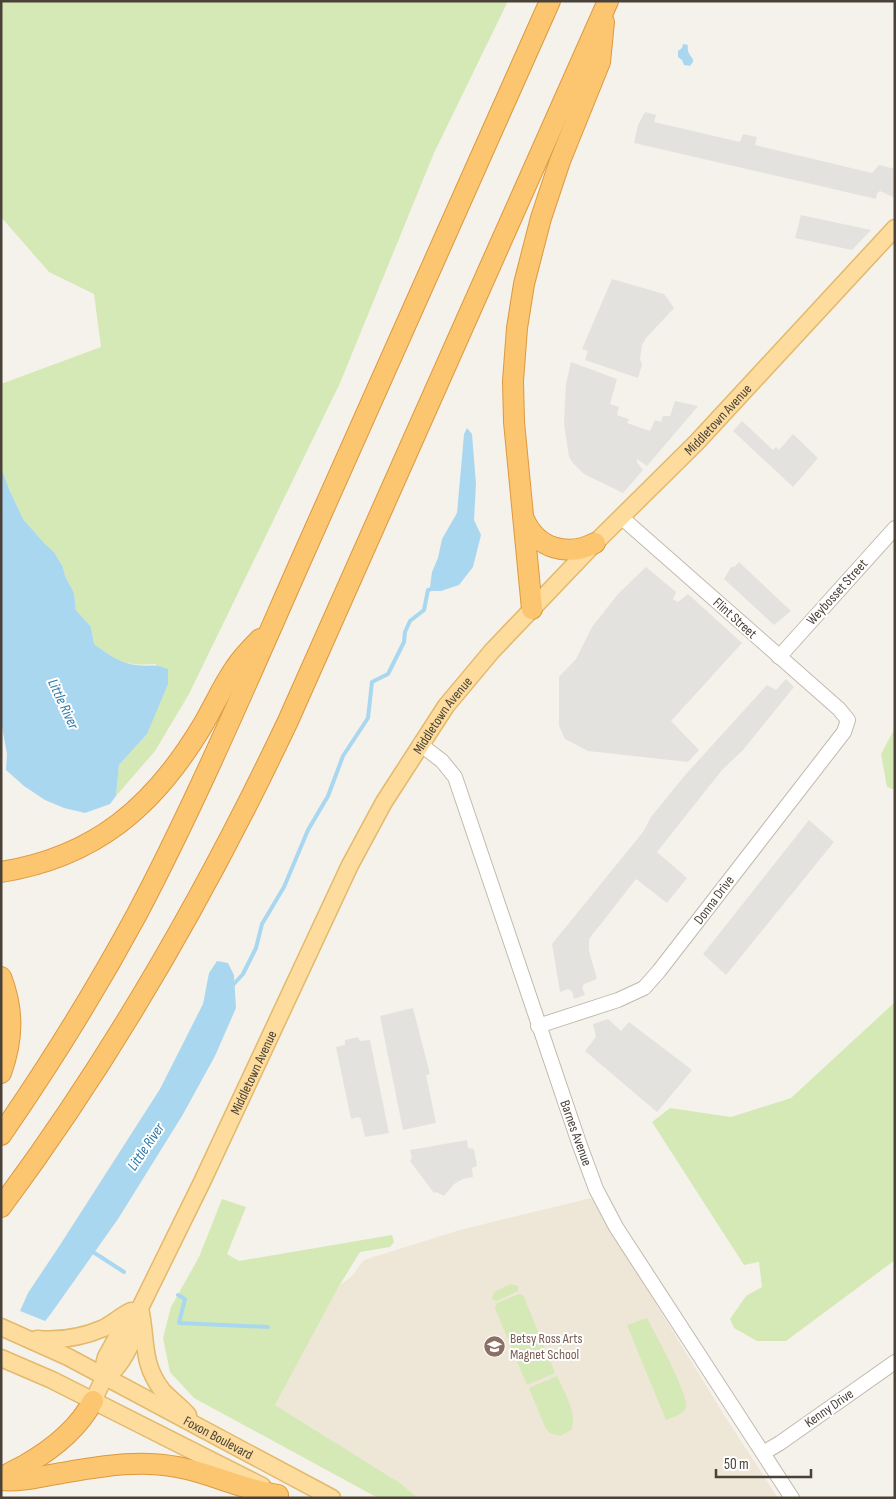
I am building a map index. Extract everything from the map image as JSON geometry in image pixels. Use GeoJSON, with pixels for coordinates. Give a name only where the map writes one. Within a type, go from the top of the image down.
{"type":"FeatureCollection","features":[{"type":"Feature","properties":{"kind":"highway"},"geometry":{"type":"LineString","coordinates":[[1,1135],[75,1021],[136,915],[202,781],[550,1]]}},
{"type":"Feature","properties":{"kind":"highway"},"geometry":{"type":"LineString","coordinates":[[532,609],[514,400],[514,360],[519,312],[532,252],[544,209],[560,162],[600,62],[606,6]]}},
{"type":"Feature","properties":{"kind":"highway"},"geometry":{"type":"LineString","coordinates":[[1,1207],[72,1107],[126,1024],[174,943],[235,831],[288,721],[606,6]]}},
{"type":"Feature","properties":{"kind":"highway"},"geometry":{"type":"LineString","coordinates":[[524,518],[528,528],[535,537],[552,548],[574,550],[595,543]]}},
{"type":"Feature","properties":{"kind":"highway"},"geometry":{"type":"LineString","coordinates":[[1,872],[47,862],[71,853],[103,835],[134,811],[164,779],[183,755],[200,730],[236,667],[270,629]]}},
{"type":"Feature","properties":{"kind":"highway"},"geometry":{"type":"LineString","coordinates":[[1,977],[9,1000],[12,1024],[10,1044],[1,1073]]}},
{"type":"Feature","properties":{"kind":"highway"},"geometry":{"type":"LineString","coordinates":[[1,1479],[40,1456],[63,1439],[82,1419],[93,1401]]}},
{"type":"Feature","properties":{"kind":"highway"},"geometry":{"type":"LineString","coordinates":[[1,1479],[18,1480],[113,1466],[160,1464],[191,1469],[250,1489],[281,1496]]}},
{"type":"Feature","properties":{"kind":"main road","name":"Middletown Avenue"},"geometry":{"type":"LineString","coordinates":[[93,1401],[105,1376],[104,1365],[106,1357],[128,1318],[140,1308],[202,1182],[350,865],[384,802],[420,744],[471,674],[595,543],[697,442],[895,228]]}},
{"type":"Feature","properties":{"kind":"main road"},"geometry":{"type":"LineString","coordinates":[[25,1336],[51,1340],[82,1335],[104,1327],[140,1308],[144,1329],[145,1355],[151,1371],[162,1389],[185,1412],[194,1425]]}},
{"type":"Feature","properties":{"kind":"main road"},"geometry":{"type":"LineString","coordinates":[[1,1327],[25,1336],[105,1376]]}},
{"type":"Feature","properties":{"kind":"main road"},"geometry":{"type":"LineString","coordinates":[[1,1358],[25,1367],[93,1401]]}},
{"type":"Feature","properties":{"kind":"main road","name":"Foxon Boulevard"},"geometry":{"type":"LineString","coordinates":[[105,1376],[332,1498]]}},
{"type":"Feature","properties":{"kind":"main road","name":"Foxon Boulevard"},"geometry":{"type":"LineString","coordinates":[[93,1401],[281,1496]]}},
{"type":"Feature","properties":{"kind":"street","name":"Flint Street"},"geometry":{"type":"LineString","coordinates":[[621,517],[840,709],[848,720]]}},
{"type":"Feature","properties":{"kind":"street","name":"Weybosset Street"},"geometry":{"type":"LineString","coordinates":[[779,657],[895,528]]}},
{"type":"Feature","properties":{"kind":"street","name":"Donna Drive"},"geometry":{"type":"LineString","coordinates":[[538,1026],[618,1000],[644,988],[660,971],[844,732],[848,720]]}},
{"type":"Feature","properties":{"kind":"street","name":"Barnes Avenue"},"geometry":{"type":"LineString","coordinates":[[420,744],[442,761],[455,777],[538,1026],[596,1189],[616,1227],[792,1498]]}},
{"type":"Feature","properties":{"kind":"street","name":"Kenny Drive"},"geometry":{"type":"LineString","coordinates":[[763,1453],[895,1362]]}},
{"type":"Feature","properties":{"kind":"shaded area"},"geometry":{"type":"Polygon","coordinates":[[[645,112],[656,115],[654,122],[740,142],[743,134],[757,137],[755,145],[872,173],[879,165],[895,169],[895,198],[880,191],[877,193],[876,199],[634,143],[638,125],[645,112]]]}},
{"type":"Feature","properties":{"kind":"shaded area"},"geometry":{"type":"Polygon","coordinates":[[[801,215],[871,230],[852,250],[795,238],[801,215]]]}},
{"type":"Feature","properties":{"kind":"shaded area"},"geometry":{"type":"Polygon","coordinates":[[[612,279],[664,294],[674,308],[646,338],[642,345],[640,359],[642,365],[638,378],[585,360],[588,351],[582,349],[612,279]]]}},
{"type":"Feature","properties":{"kind":"shaded area"},"geometry":{"type":"Polygon","coordinates":[[[571,362],[617,379],[610,404],[619,407],[617,415],[629,419],[627,423],[650,431],[655,420],[661,422],[663,416],[670,416],[675,401],[698,406],[647,466],[637,459],[643,470],[623,493],[584,474],[569,457],[564,424],[566,384],[571,362]]]}},
{"type":"Feature","properties":{"kind":"shaded area"},"geometry":{"type":"Polygon","coordinates":[[[742,421],[773,450],[776,447],[779,450],[793,434],[818,458],[793,487],[733,431],[742,421]]]}},
{"type":"Feature","properties":{"kind":"shaded area"},"geometry":{"type":"Polygon","coordinates":[[[739,562],[791,611],[774,625],[724,579],[731,567],[734,567],[739,562]]]}},
{"type":"Feature","properties":{"kind":"shaded area"},"geometry":{"type":"Polygon","coordinates":[[[646,567],[676,592],[673,599],[678,602],[688,594],[742,643],[671,721],[699,750],[688,762],[588,751],[565,739],[559,726],[559,677],[576,659],[592,627],[618,594],[646,567]]]}},
{"type":"Feature","properties":{"kind":"shaded area"},"geometry":{"type":"Polygon","coordinates":[[[786,679],[794,687],[743,750],[722,770],[657,852],[687,878],[667,903],[636,879],[589,939],[589,951],[597,979],[584,984],[582,987],[585,995],[574,999],[572,991],[568,989],[560,992],[552,944],[643,832],[651,817],[686,774],[767,685],[776,690],[786,679]]]}},
{"type":"Feature","properties":{"kind":"shaded area"},"geometry":{"type":"Polygon","coordinates":[[[809,820],[834,842],[726,975],[703,954],[809,820]]]}},
{"type":"Feature","properties":{"kind":"shaded area"},"geometry":{"type":"Polygon","coordinates":[[[413,1008],[430,1074],[426,1075],[436,1123],[403,1130],[380,1016],[413,1008]]]}},
{"type":"Feature","properties":{"kind":"shaded area"},"geometry":{"type":"Polygon","coordinates":[[[608,1019],[621,1031],[629,1022],[692,1070],[657,1112],[585,1051],[596,1037],[593,1024],[608,1019]]]}},
{"type":"Feature","properties":{"kind":"shaded area"},"geometry":{"type":"Polygon","coordinates":[[[358,1037],[360,1041],[370,1040],[389,1133],[365,1137],[361,1119],[358,1117],[351,1119],[336,1047],[345,1045],[345,1040],[358,1037]]]}},
{"type":"Feature","properties":{"kind":"shaded area"},"geometry":{"type":"Polygon","coordinates":[[[467,1140],[468,1148],[474,1149],[477,1166],[472,1168],[473,1177],[463,1179],[454,1184],[444,1196],[436,1192],[434,1193],[410,1161],[412,1158],[410,1150],[467,1140]]]}},
{"type":"Feature","properties":{"kind":"shaded area","name":"Betsy Ross Arts Magnet School"},"geometry":{"type":"Polygon","coordinates":[[[591,1198],[726,1418],[778,1498],[418,1498],[400,1483],[275,1405],[339,1286],[352,1276],[364,1260],[460,1230],[591,1198]]]}},
{"type":"Feature","properties":{"kind":"green space"},"geometry":{"type":"Polygon","coordinates":[[[1,1],[508,1],[434,153],[340,383],[189,694],[155,751],[116,796],[119,765],[147,734],[156,664],[122,662],[94,644],[91,627],[76,610],[74,593],[65,576],[63,567],[54,552],[23,519],[1,467],[1,384],[101,347],[94,294],[49,272],[1,217],[1,1]]]}},
{"type":"Feature","properties":{"kind":"green space"},"geometry":{"type":"Polygon","coordinates":[[[895,728],[895,790],[887,787],[881,754],[895,728]]]}},
{"type":"Feature","properties":{"kind":"green space"},"geometry":{"type":"Polygon","coordinates":[[[895,1002],[895,1260],[786,1341],[757,1341],[734,1328],[730,1319],[746,1296],[762,1287],[759,1262],[744,1265],[652,1122],[670,1108],[731,1117],[791,1098],[895,1002]]]}},
{"type":"Feature","properties":{"kind":"green space"},"geometry":{"type":"Polygon","coordinates":[[[222,1199],[246,1207],[227,1254],[239,1261],[392,1235],[394,1242],[390,1247],[360,1252],[339,1286],[275,1405],[400,1483],[418,1498],[378,1498],[194,1398],[170,1372],[163,1338],[171,1307],[199,1257],[222,1199]]]}},
{"type":"Feature","properties":{"kind":"green space"},"geometry":{"type":"Polygon","coordinates":[[[511,1284],[518,1286],[518,1291],[496,1301],[492,1299],[494,1292],[511,1284]]]}},
{"type":"Feature","properties":{"kind":"green space"},"geometry":{"type":"Polygon","coordinates":[[[519,1294],[523,1295],[555,1373],[527,1385],[495,1308],[497,1303],[519,1294]]]}},
{"type":"Feature","properties":{"kind":"green space"},"geometry":{"type":"Polygon","coordinates":[[[647,1318],[677,1378],[686,1401],[686,1408],[682,1412],[666,1420],[627,1325],[647,1318]]]}},
{"type":"Feature","properties":{"kind":"green space"},"geometry":{"type":"Polygon","coordinates":[[[557,1376],[572,1410],[573,1418],[571,1430],[560,1436],[550,1433],[546,1429],[529,1388],[557,1376]]]}},
{"type":"Feature","properties":{"kind":"water"},"geometry":{"type":"Polygon","coordinates":[[[683,44],[688,45],[693,59],[690,66],[684,65],[678,57],[678,51],[682,48],[683,44]]]}},
{"type":"Feature","properties":{"kind":"water"},"geometry":{"type":"Polygon","coordinates":[[[467,428],[472,434],[476,484],[474,520],[481,535],[473,567],[459,585],[441,591],[434,591],[430,587],[432,572],[438,558],[442,539],[457,513],[464,434],[467,428]]]}},
{"type":"Feature","properties":{"kind":"water","name":"Little River"},"geometry":{"type":"Polygon","coordinates":[[[1,467],[23,519],[54,552],[63,567],[65,576],[74,593],[76,610],[91,627],[94,644],[114,658],[124,662],[136,665],[159,666],[168,669],[168,684],[147,734],[119,765],[116,796],[110,804],[85,813],[64,808],[45,800],[24,786],[6,770],[7,754],[1,721],[1,467]]]}},
{"type":"Feature","properties":{"kind":"water","name":"Little River"},"geometry":{"type":"Polygon","coordinates":[[[217,961],[228,963],[234,975],[236,1008],[215,1056],[182,1116],[118,1219],[50,1315],[45,1321],[20,1311],[28,1293],[160,1089],[203,1004],[209,973],[217,961]]]}},
{"type":"Feature","properties":{"kind":"waterway"},"geometry":{"type":"LineString","coordinates":[[232,986],[243,974],[256,948],[262,924],[284,887],[308,830],[328,796],[343,756],[368,718],[372,682],[388,674],[404,642],[405,632],[410,621],[424,610],[428,590],[435,588]]}},
{"type":"Feature","properties":{"kind":"waterway"},"geometry":{"type":"LineString","coordinates":[[90,1250],[124,1272]]}},
{"type":"Feature","properties":{"kind":"waterway"},"geometry":{"type":"LineString","coordinates":[[178,1295],[185,1299],[179,1323],[268,1327]]}},
{"type":"Feature","properties":{"kind":"place","name":"Betsy Ross Arts Magnet School"},"geometry":{"type":"Point","coordinates":[494,1346]}}]}
